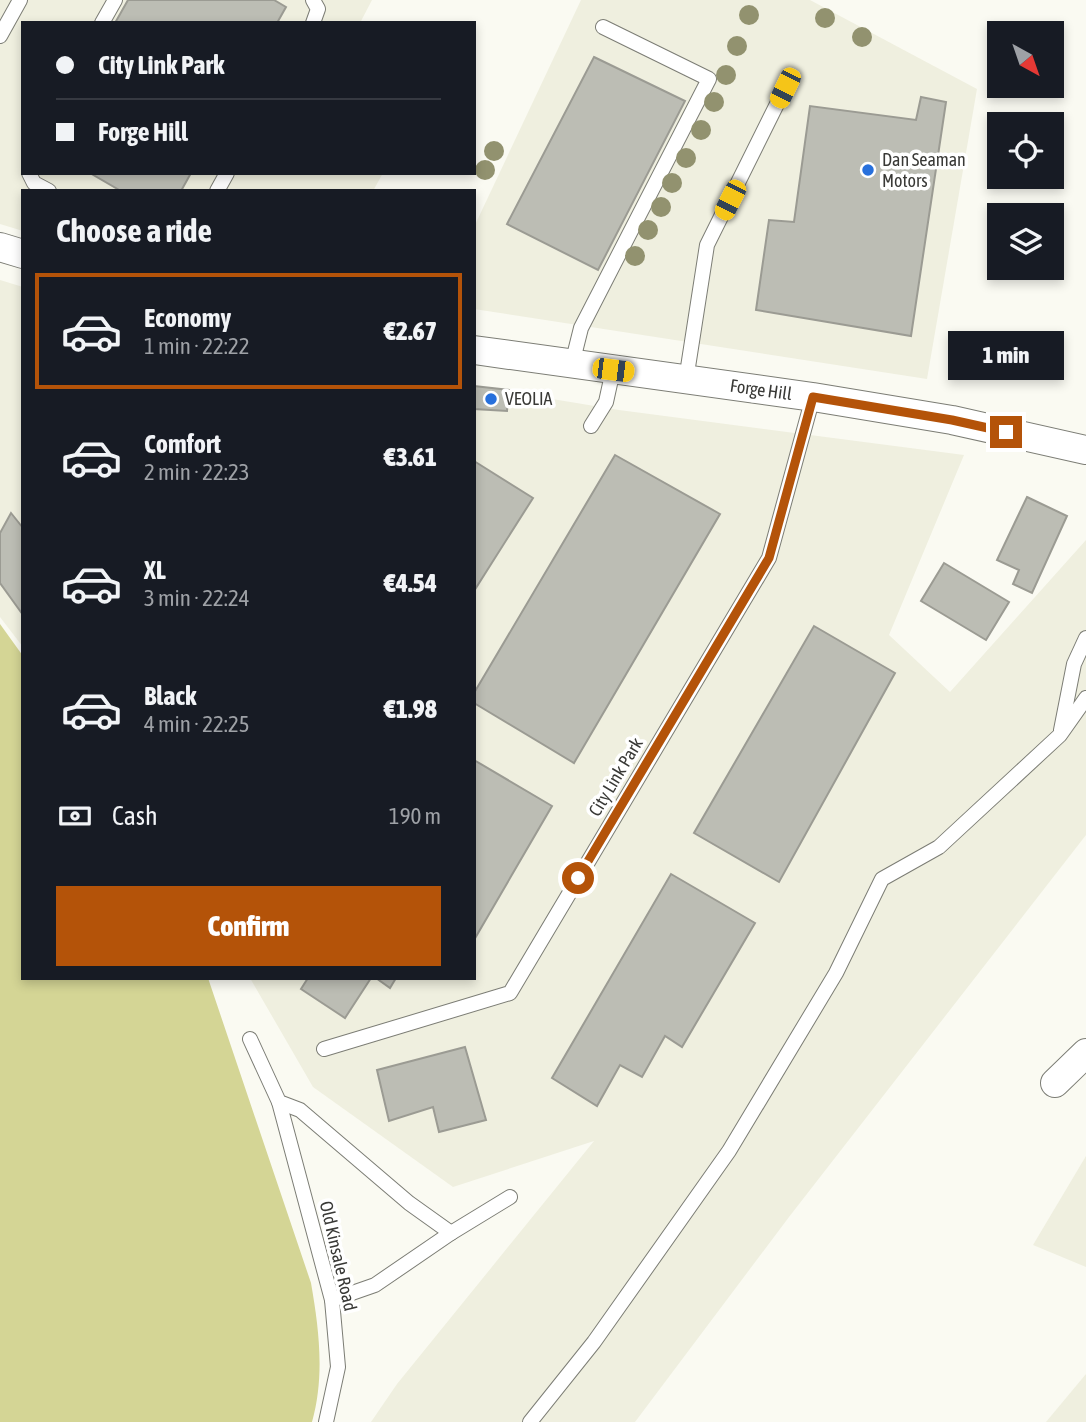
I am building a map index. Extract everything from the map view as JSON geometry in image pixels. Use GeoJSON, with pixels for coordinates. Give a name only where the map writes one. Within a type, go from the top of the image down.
{"type":"FeatureCollection","features":[{"type":"Feature","properties":{"kind":"street"},"geometry":{"type":"LineString","coordinates":[[0,247],[21,253]]}},
{"type":"Feature","properties":{"kind":"street","name":"Forge Hill"},"geometry":{"type":"LineString","coordinates":[[476,350],[813,397],[952,420],[1086,450]]}},
{"type":"Feature","properties":{"kind":"street"},"geometry":{"type":"LineString","coordinates":[[1055,1083],[1086,1053]]}},
{"type":"Feature","properties":{"kind":"lane"},"geometry":{"type":"LineString","coordinates":[[0,36],[20,0]]}},
{"type":"Feature","properties":{"kind":"lane"},"geometry":{"type":"LineString","coordinates":[[103,21],[115,0]]}},
{"type":"Feature","properties":{"kind":"lane"},"geometry":{"type":"LineString","coordinates":[[313,0],[318,9],[314,21]]}},
{"type":"Feature","properties":{"kind":"lane"},"geometry":{"type":"LineString","coordinates":[[572,365],[581,328],[709,79],[603,27]]}},
{"type":"Feature","properties":{"kind":"lane"},"geometry":{"type":"LineString","coordinates":[[686,380],[707,245],[785,88]]}},
{"type":"Feature","properties":{"kind":"lane"},"geometry":{"type":"LineString","coordinates":[[30,175],[34,183],[45,189]]}},
{"type":"Feature","properties":{"kind":"lane"},"geometry":{"type":"LineString","coordinates":[[591,426],[606,402],[613,370]]}},
{"type":"Feature","properties":{"kind":"lane","name":"City Link Park"},"geometry":{"type":"LineString","coordinates":[[324,1049],[510,993],[769,558],[813,397]]}},
{"type":"Feature","properties":{"kind":"lane"},"geometry":{"type":"LineString","coordinates":[[1060,734],[1074,664],[1086,638]]}},
{"type":"Feature","properties":{"kind":"lane"},"geometry":{"type":"LineString","coordinates":[[530,1422],[594,1342],[729,1151],[836,973],[882,879],[939,846],[1060,734],[1086,698]]}},
{"type":"Feature","properties":{"kind":"lane","name":"Old Kinsale Road"},"geometry":{"type":"LineString","coordinates":[[250,1039],[279,1102],[332,1300],[338,1367],[326,1422]]}},
{"type":"Feature","properties":{"kind":"lane"},"geometry":{"type":"LineString","coordinates":[[279,1102],[300,1110],[409,1203],[451,1233]]}},
{"type":"Feature","properties":{"kind":"lane"},"geometry":{"type":"LineString","coordinates":[[332,1300],[374,1284],[510,1197]]}},
{"type":"Feature","properties":{"kind":"shaded area"},"geometry":{"type":"Polygon","coordinates":[[[0,0],[372,0],[361,21],[21,21],[21,175],[382,175],[374,189],[21,189],[21,230],[0,224],[0,0]]]}},
{"type":"Feature","properties":{"kind":"shaded area"},"geometry":{"type":"Polygon","coordinates":[[[581,0],[810,0],[977,89],[927,379],[476,309],[476,223],[581,0]]]}},
{"type":"Feature","properties":{"kind":"shaded area"},"geometry":{"type":"Polygon","coordinates":[[[0,280],[21,286],[21,644],[0,617],[0,280]]]}},
{"type":"Feature","properties":{"kind":"shaded area"},"geometry":{"type":"Polygon","coordinates":[[[476,386],[619,410],[964,455],[889,635],[950,692],[1086,540],[1086,835],[789,1217],[635,1422],[371,1422],[397,1384],[594,1141],[453,1187],[313,1087],[251,980],[476,980],[476,386]]]}},
{"type":"Feature","properties":{"kind":"shaded area"},"geometry":{"type":"Polygon","coordinates":[[[1086,1156],[1086,1267],[1033,1245],[1086,1156]]]}},
{"type":"Feature","properties":{"kind":"shaded area"},"geometry":{"type":"Polygon","coordinates":[[[1086,1374],[1086,1422],[1046,1422],[1086,1374]]]}},
{"type":"Feature","properties":{"kind":"green space"},"geometry":{"type":"Polygon","coordinates":[[[0,624],[21,653],[21,980],[209,980],[311,1283],[320,1370],[312,1422],[0,1422],[0,624]]]}},
{"type":"Feature","properties":{"kind":"building"},"geometry":{"type":"Polygon","coordinates":[[[128,0],[274,0],[286,7],[278,21],[116,21],[128,0]]]}},
{"type":"Feature","properties":{"kind":"building"},"geometry":{"type":"Polygon","coordinates":[[[594,57],[685,101],[598,270],[507,224],[594,57]]]}},
{"type":"Feature","properties":{"kind":"building","name":"Dan Seaman Motors"},"geometry":{"type":"Polygon","coordinates":[[[921,97],[946,102],[911,336],[756,310],[769,220],[794,222],[810,106],[916,120],[921,97]]]}},
{"type":"Feature","properties":{"kind":"building"},"geometry":{"type":"Polygon","coordinates":[[[93,175],[190,175],[182,189],[118,189],[93,175]]]}},
{"type":"Feature","properties":{"kind":"building","name":"VEOLIA"},"geometry":{"type":"Polygon","coordinates":[[[476,386],[509,390],[507,411],[476,409],[476,386]]]}},
{"type":"Feature","properties":{"kind":"building"},"geometry":{"type":"Polygon","coordinates":[[[615,455],[720,514],[574,763],[476,704],[476,690],[615,455]]]}},
{"type":"Feature","properties":{"kind":"building"},"geometry":{"type":"Polygon","coordinates":[[[476,462],[533,498],[476,588],[476,462]]]}},
{"type":"Feature","properties":{"kind":"building"},"geometry":{"type":"Polygon","coordinates":[[[1027,497],[1067,516],[1032,593],[1013,584],[1019,570],[997,560],[1027,497]]]}},
{"type":"Feature","properties":{"kind":"building"},"geometry":{"type":"Polygon","coordinates":[[[11,513],[21,526],[21,612],[0,583],[0,533],[11,513]]]}},
{"type":"Feature","properties":{"kind":"building"},"geometry":{"type":"Polygon","coordinates":[[[944,563],[1009,602],[986,640],[921,601],[944,563]]]}},
{"type":"Feature","properties":{"kind":"building"},"geometry":{"type":"Polygon","coordinates":[[[814,626],[895,673],[779,882],[694,833],[814,626]]]}},
{"type":"Feature","properties":{"kind":"building"},"geometry":{"type":"Polygon","coordinates":[[[476,761],[552,806],[476,937],[476,761]]]}},
{"type":"Feature","properties":{"kind":"building"},"geometry":{"type":"Polygon","coordinates":[[[671,874],[755,923],[682,1047],[665,1036],[642,1077],[620,1065],[597,1106],[552,1078],[671,874]]]}},
{"type":"Feature","properties":{"kind":"building"},"geometry":{"type":"Polygon","coordinates":[[[307,980],[370,980],[345,1018],[301,989],[307,980]]]}},
{"type":"Feature","properties":{"kind":"building"},"geometry":{"type":"Polygon","coordinates":[[[379,980],[395,980],[390,988],[379,980]]]}},
{"type":"Feature","properties":{"kind":"building"},"geometry":{"type":"Polygon","coordinates":[[[465,1047],[486,1120],[439,1132],[433,1107],[389,1121],[377,1070],[465,1047]]]}},
{"type":"Feature","properties":{"kind":"place","name":"Dan Seaman Motors"},"geometry":{"type":"Point","coordinates":[868,170]}},
{"type":"Feature","properties":{"kind":"place","name":"VEOLIA"},"geometry":{"type":"Point","coordinates":[491,399]}},
{"type":"Feature","properties":{"kind":"route"},"geometry":{"type":"LineString","coordinates":[[578,878],[769,558],[813,397],[952,420],[1006,432]]}}]}
